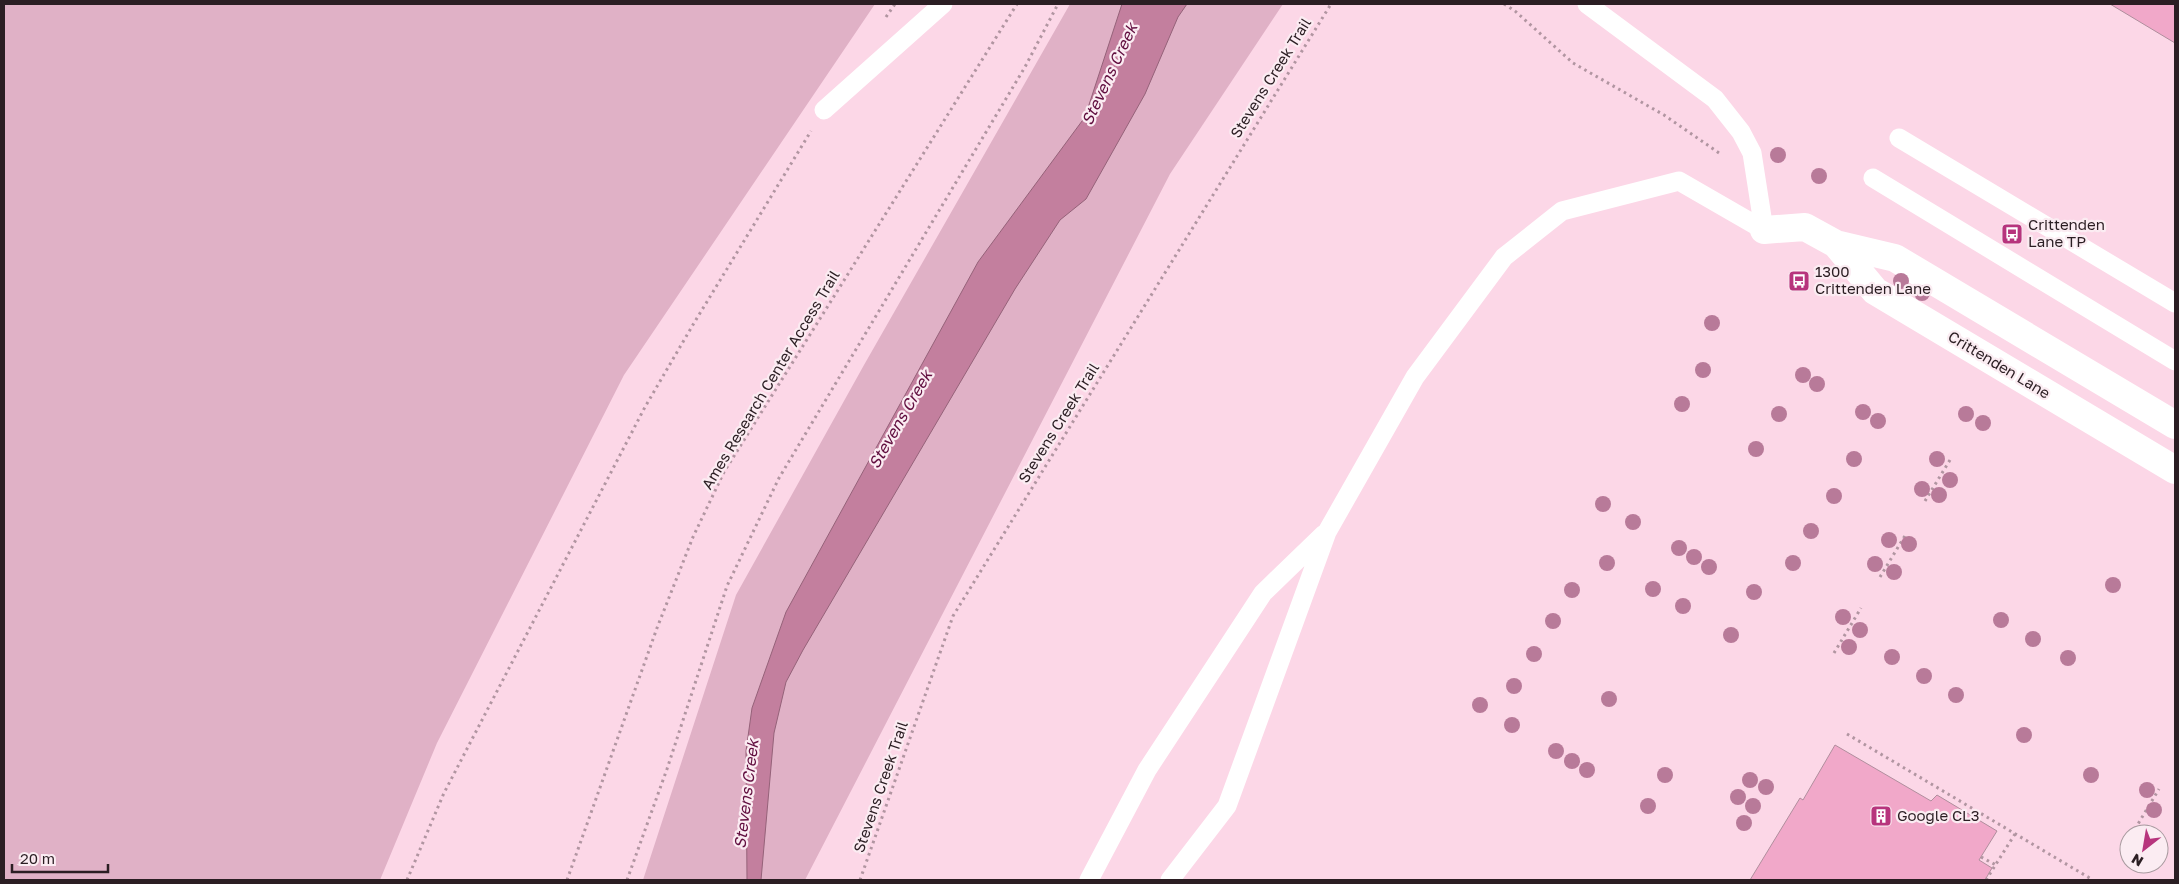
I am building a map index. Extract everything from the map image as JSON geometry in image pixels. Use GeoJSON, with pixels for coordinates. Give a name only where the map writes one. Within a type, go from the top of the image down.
{"type":"FeatureCollection","features":[{"type":"Feature","properties":{"kind":"street","name":"Crittenden Lane"},"geometry":{"type":"LineString","coordinates":[[1764,230],[1805,227],[1836,244],[1895,258],[2175,425]]}},
{"type":"Feature","properties":{"kind":"street","name":"Crittenden Lane"},"geometry":{"type":"LineString","coordinates":[[1836,244],[1875,291],[2175,470]]}},
{"type":"Feature","properties":{"kind":"lane"},"geometry":{"type":"LineString","coordinates":[[824,110],[943,4]]}},
{"type":"Feature","properties":{"kind":"lane"},"geometry":{"type":"LineString","coordinates":[[1587,4],[1715,99],[1741,132],[1752,152],[1764,230]]}},
{"type":"Feature","properties":{"kind":"lane"},"geometry":{"type":"LineString","coordinates":[[1898,138],[2175,303]]}},
{"type":"Feature","properties":{"kind":"lane"},"geometry":{"type":"LineString","coordinates":[[1874,178],[2175,361]]}},
{"type":"Feature","properties":{"kind":"lane"},"geometry":{"type":"LineString","coordinates":[[1170,880],[1227,806],[1327,532],[1415,377],[1504,257],[1562,211],[1679,181],[1764,230]]}},
{"type":"Feature","properties":{"kind":"lane"},"geometry":{"type":"LineString","coordinates":[[1089,880],[1147,770],[1263,593],[1327,532]]}},
{"type":"Feature","properties":{"kind":"path"},"geometry":{"type":"LineString","coordinates":[[884,20],[895,4]]}},
{"type":"Feature","properties":{"kind":"path","name":"Ames Research Center Access Trail"},"geometry":{"type":"LineString","coordinates":[[568,880],[657,628],[693,537],[724,472],[1017,4]]}},
{"type":"Feature","properties":{"kind":"path"},"geometry":{"type":"LineString","coordinates":[[627,880],[667,769],[727,586],[779,478],[1025,67],[1058,4]]}},
{"type":"Feature","properties":{"kind":"path","name":"Stevens Creek Trail"},"geometry":{"type":"LineString","coordinates":[[860,880],[953,616],[1330,4]]}},
{"type":"Feature","properties":{"kind":"path"},"geometry":{"type":"LineString","coordinates":[[1504,4],[1515,11],[1573,63],[1664,115],[1727,158]]}},
{"type":"Feature","properties":{"kind":"path"},"geometry":{"type":"LineString","coordinates":[[407,880],[444,793],[645,407],[824,110]]}},
{"type":"Feature","properties":{"kind":"path"},"geometry":{"type":"LineString","coordinates":[[1925,502],[1950,460]]}},
{"type":"Feature","properties":{"kind":"path"},"geometry":{"type":"LineString","coordinates":[[1880,577],[1906,534]]}},
{"type":"Feature","properties":{"kind":"path"},"geometry":{"type":"LineString","coordinates":[[1834,653],[1861,608]]}},
{"type":"Feature","properties":{"kind":"path"},"geometry":{"type":"LineString","coordinates":[[1848,734],[2093,880]]}},
{"type":"Feature","properties":{"kind":"path"},"geometry":{"type":"LineString","coordinates":[[2139,824],[2159,789]]}},
{"type":"Feature","properties":{"kind":"path"},"geometry":{"type":"LineString","coordinates":[[1986,880],[2015,834]]}},
{"type":"Feature","properties":{"kind":"path"},"geometry":{"type":"LineString","coordinates":[[1981,856],[1996,865]]}},
{"type":"Feature","properties":{"kind":"shaded area"},"geometry":{"type":"Polygon","coordinates":[[[4,4],[875,4],[624,375],[437,743],[380,880],[4,880],[4,4]]]}},
{"type":"Feature","properties":{"kind":"shaded area"},"geometry":{"type":"Polygon","coordinates":[[[1070,4],[1283,4],[1170,174],[805,880],[643,880],[736,595],[864,365],[1070,4]]]}},
{"type":"Feature","properties":{"kind":"water","name":"Stevens Creek"},"geometry":{"type":"Polygon","coordinates":[[[1122,4],[1187,4],[1178,17],[1145,94],[1086,199],[1060,220],[1015,289],[786,682],[774,733],[761,880],[747,880],[746,751],[752,708],[786,612],[978,262],[1085,117],[1122,4]]]}},
{"type":"Feature","properties":{"kind":"building"},"geometry":{"type":"Polygon","coordinates":[[[2110,4],[2175,4],[2175,43],[2110,4]]]}},
{"type":"Feature","properties":{"kind":"building","name":"Google CL3"},"geometry":{"type":"Polygon","coordinates":[[[1835,745],[1931,801],[1937,795],[1997,831],[1979,860],[1992,868],[1985,880],[1750,880],[1800,798],[1803,800],[1835,745]]]}},
{"type":"Feature","properties":{"kind":"place","name":"Crittenden Lane TP"},"geometry":{"type":"Point","coordinates":[2012,234]}},
{"type":"Feature","properties":{"kind":"place","name":"1300 Crittenden Lane"},"geometry":{"type":"Point","coordinates":[1799,281]}},
{"type":"Feature","properties":{"kind":"place","name":"Google CL3"},"geometry":{"type":"Point","coordinates":[1881,816]}}]}
